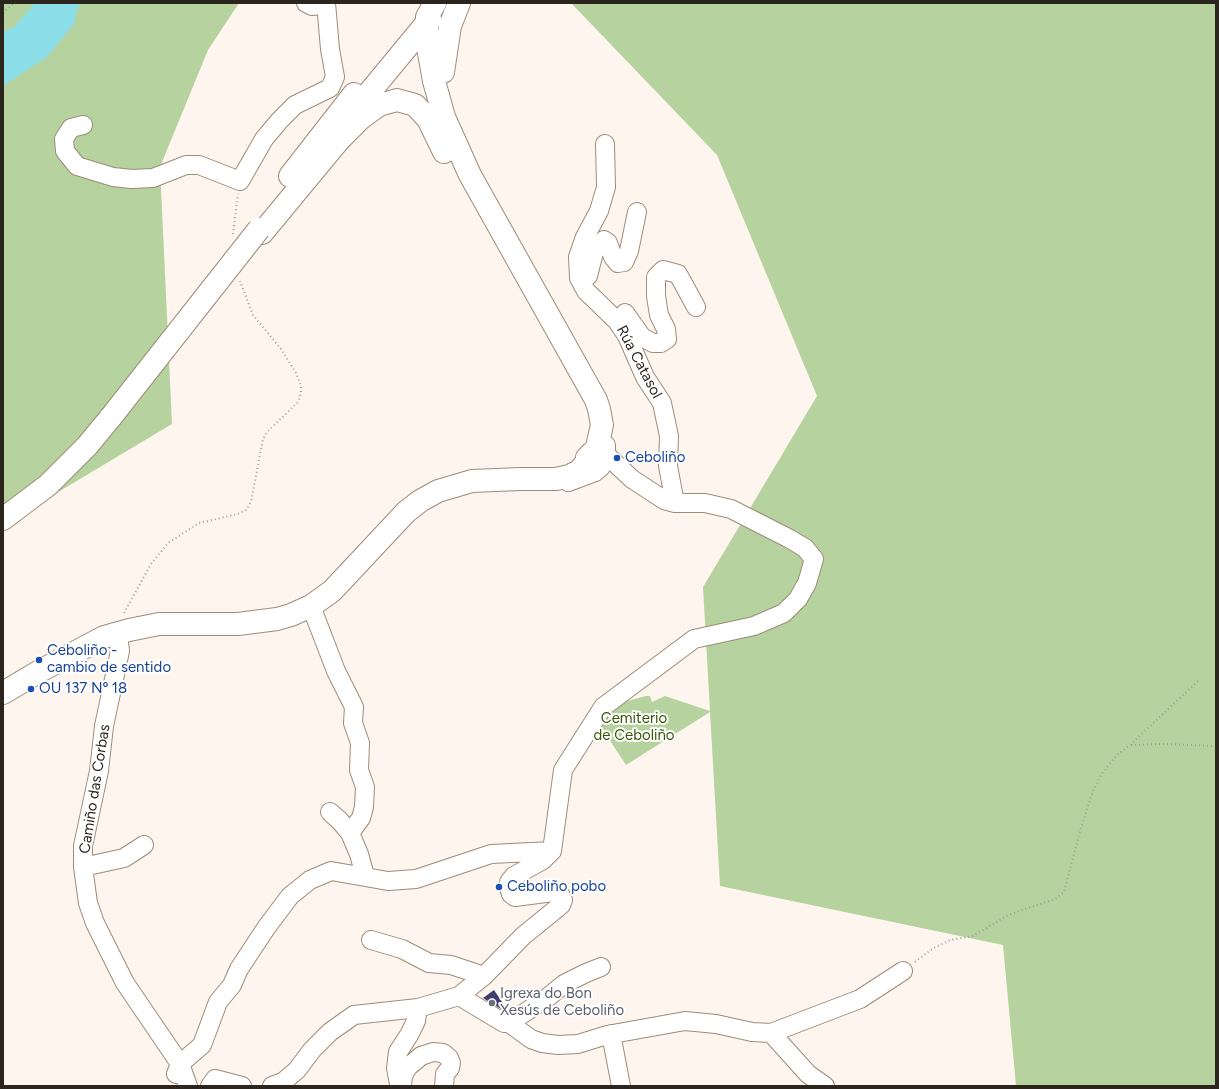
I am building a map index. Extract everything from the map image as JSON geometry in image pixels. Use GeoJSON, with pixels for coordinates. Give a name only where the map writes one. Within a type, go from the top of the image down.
{"type":"FeatureCollection","features":[{"type":"Feature","properties":{"kind":"main road"},"geometry":{"type":"LineString","coordinates":[[3,519],[52,481],[87,446],[108,414],[258,229],[435,3]]}},
{"type":"Feature","properties":{"kind":"main road"},"geometry":{"type":"LineString","coordinates":[[3,507],[56,463],[108,414],[208,292],[240,261],[258,229],[338,115],[392,44],[427,13],[444,3]]}},
{"type":"Feature","properties":{"kind":"main road"},"geometry":{"type":"LineString","coordinates":[[443,72],[450,26],[458,3]]}},
{"type":"Feature","properties":{"kind":"main road"},"geometry":{"type":"LineString","coordinates":[[427,13],[437,31],[443,72],[444,117]]}},
{"type":"Feature","properties":{"kind":"main road"},"geometry":{"type":"LineString","coordinates":[[3,692],[98,640],[118,633],[159,624],[238,624],[277,619],[311,606],[332,591],[406,512],[420,501],[438,491],[472,482],[520,479],[546,480],[569,476],[588,461],[601,432],[591,403],[578,368],[463,162],[444,117],[433,75],[427,42],[427,13]]}},
{"type":"Feature","properties":{"kind":"main road"},"geometry":{"type":"LineString","coordinates":[[258,229],[361,118],[379,105],[397,100],[415,105],[422,110],[466,190],[484,216],[507,242]]}},
{"type":"Feature","properties":{"kind":"main road"},"geometry":{"type":"LineString","coordinates":[[588,461],[575,461],[586,447],[597,422]]}},
{"type":"Feature","properties":{"kind":"main road"},"geometry":{"type":"LineString","coordinates":[[520,479],[546,474],[588,461]]}},
{"type":"Feature","properties":{"kind":"street"},"geometry":{"type":"LineString","coordinates":[[83,125],[71,128],[64,139],[65,151],[77,166],[113,177],[132,179],[153,178],[186,165],[199,165],[240,181],[264,139],[280,120],[295,105],[330,88],[335,77],[326,3],[312,6],[306,3]]}},
{"type":"Feature","properties":{"kind":"street"},"geometry":{"type":"LineString","coordinates":[[604,144],[606,187],[599,211],[585,237],[578,256],[584,277],[621,309],[642,337],[653,343],[661,343],[667,340],[656,296],[656,277],[664,270],[678,274],[696,307]]}},
{"type":"Feature","properties":{"kind":"street"},"geometry":{"type":"LineString","coordinates":[[584,277],[594,252],[604,240],[608,243],[613,257],[618,263],[624,262],[629,250],[637,212]]}},
{"type":"Feature","properties":{"kind":"street","name":"Rúa Catasol"},"geometry":{"type":"LineString","coordinates":[[584,277],[586,291],[617,321],[626,336],[644,377],[662,403],[669,436],[668,466],[675,503]]}},
{"type":"Feature","properties":{"kind":"street"},"geometry":{"type":"LineString","coordinates":[[272,1086],[283,1082],[297,1070],[312,1050],[330,1032],[354,1014],[418,1008],[459,996],[479,980],[523,936],[561,905],[563,900],[560,894],[553,892],[515,897],[511,894],[508,888],[509,882],[514,876],[543,860],[552,851],[563,770],[603,707],[694,639],[754,626],[784,613],[798,599],[807,583],[814,559],[805,548],[731,509],[705,503],[675,503],[664,500],[643,487],[588,461]]}},
{"type":"Feature","properties":{"kind":"street"},"geometry":{"type":"LineString","coordinates":[[311,606],[336,671],[354,707],[353,723],[360,743],[359,770],[365,787],[364,807],[361,818],[350,833]]}},
{"type":"Feature","properties":{"kind":"street","name":"Camiño das Corbas"},"geometry":{"type":"LineString","coordinates":[[118,633],[120,651],[104,726],[99,771],[82,846],[83,867],[88,903],[95,922],[125,983],[181,1075]]}},
{"type":"Feature","properties":{"kind":"street"},"geometry":{"type":"LineString","coordinates":[[330,812],[340,820],[350,833],[359,854],[365,876]]}},
{"type":"Feature","properties":{"kind":"street"},"geometry":{"type":"LineString","coordinates":[[83,867],[124,858],[144,845]]}},
{"type":"Feature","properties":{"kind":"street"},"geometry":{"type":"LineString","coordinates":[[181,1075],[202,1045],[218,1002],[232,985],[240,969],[266,928],[290,896],[310,880],[331,871],[388,881],[416,879],[491,854],[552,851]]}},
{"type":"Feature","properties":{"kind":"street"},"geometry":{"type":"LineString","coordinates":[[371,940],[402,949],[429,963],[451,965],[479,980]]}},
{"type":"Feature","properties":{"kind":"street"},"geometry":{"type":"LineString","coordinates":[[509,1023],[547,998],[564,984],[601,967]]}},
{"type":"Feature","properties":{"kind":"street"},"geometry":{"type":"LineString","coordinates":[[459,996],[478,1009],[504,1023],[509,1023],[531,1039],[542,1043],[558,1045],[578,1044],[611,1034],[685,1021],[716,1024],[752,1032],[771,1033],[860,999],[903,971]]}},
{"type":"Feature","properties":{"kind":"street"},"geometry":{"type":"LineString","coordinates":[[401,1086],[396,1068],[398,1052],[416,1021],[418,1008]]}},
{"type":"Feature","properties":{"kind":"street"},"geometry":{"type":"LineString","coordinates":[[771,1033],[808,1074],[825,1086]]}},
{"type":"Feature","properties":{"kind":"street"},"geometry":{"type":"LineString","coordinates":[[611,1034],[621,1086]]}},
{"type":"Feature","properties":{"kind":"street"},"geometry":{"type":"LineString","coordinates":[[401,1086],[403,1076],[408,1067],[421,1056],[433,1052],[443,1053],[449,1058],[451,1063],[446,1074],[444,1086]]}},
{"type":"Feature","properties":{"kind":"street"},"geometry":{"type":"LineString","coordinates":[[210,1086],[215,1079],[242,1086]]}},
{"type":"Feature","properties":{"kind":"path"},"geometry":{"type":"LineString","coordinates":[[3,13],[14,3]]}},
{"type":"Feature","properties":{"kind":"path"},"geometry":{"type":"LineString","coordinates":[[232,236],[240,181]]}},
{"type":"Feature","properties":{"kind":"path"},"geometry":{"type":"LineString","coordinates":[[118,633],[118,623],[151,564],[168,543],[199,523],[238,514],[246,510],[250,502],[263,439],[268,431],[298,402],[301,393],[301,386],[296,373],[281,349],[253,315],[239,278]]}},
{"type":"Feature","properties":{"kind":"path"},"geometry":{"type":"LineString","coordinates":[[903,971],[932,949],[950,940],[973,936],[1008,915],[1055,898],[1064,892],[1093,791],[1108,764],[1117,754],[1130,746],[1199,680]]}},
{"type":"Feature","properties":{"kind":"path"},"geometry":{"type":"LineString","coordinates":[[1130,746],[1164,744],[1216,746]]}},
{"type":"Feature","properties":{"kind":"green space"},"geometry":{"type":"Polygon","coordinates":[[[3,3],[239,3],[208,50],[160,167],[172,424],[3,525],[3,3]]]}},
{"type":"Feature","properties":{"kind":"green space","name":"Cemiterio de Ceboliño"},"geometry":{"type":"Polygon","coordinates":[[[571,3],[1216,3],[1216,1086],[1016,1086],[1003,945],[720,886],[710,712],[626,765],[599,724],[620,703],[646,696],[650,696],[652,702],[665,696],[710,711],[703,587],[817,396],[717,155],[571,3]]]}},
{"type":"Feature","properties":{"kind":"water"},"geometry":{"type":"Polygon","coordinates":[[[35,3],[79,3],[74,24],[47,57],[3,86],[3,32],[14,27],[35,3]]]}},
{"type":"Feature","properties":{"kind":"building"},"geometry":{"type":"Polygon","coordinates":[[[494,990],[508,1011],[506,1012],[483,998],[494,990]]]}},
{"type":"Feature","properties":{"kind":"place","name":"Ceboliño"},"geometry":{"type":"Point","coordinates":[617,458]}},
{"type":"Feature","properties":{"kind":"place","name":"Ceboliño - cambio de sentido"},"geometry":{"type":"Point","coordinates":[39,660]}},
{"type":"Feature","properties":{"kind":"place","name":"OU 137 Nº 18"},"geometry":{"type":"Point","coordinates":[31,689]}},
{"type":"Feature","properties":{"kind":"place","name":"Ceboliño pobo"},"geometry":{"type":"Point","coordinates":[499,887]}},
{"type":"Feature","properties":{"kind":"place","name":"Igrexa do Bon Xesús de Ceboliño"},"geometry":{"type":"Point","coordinates":[492,1003]}}]}
